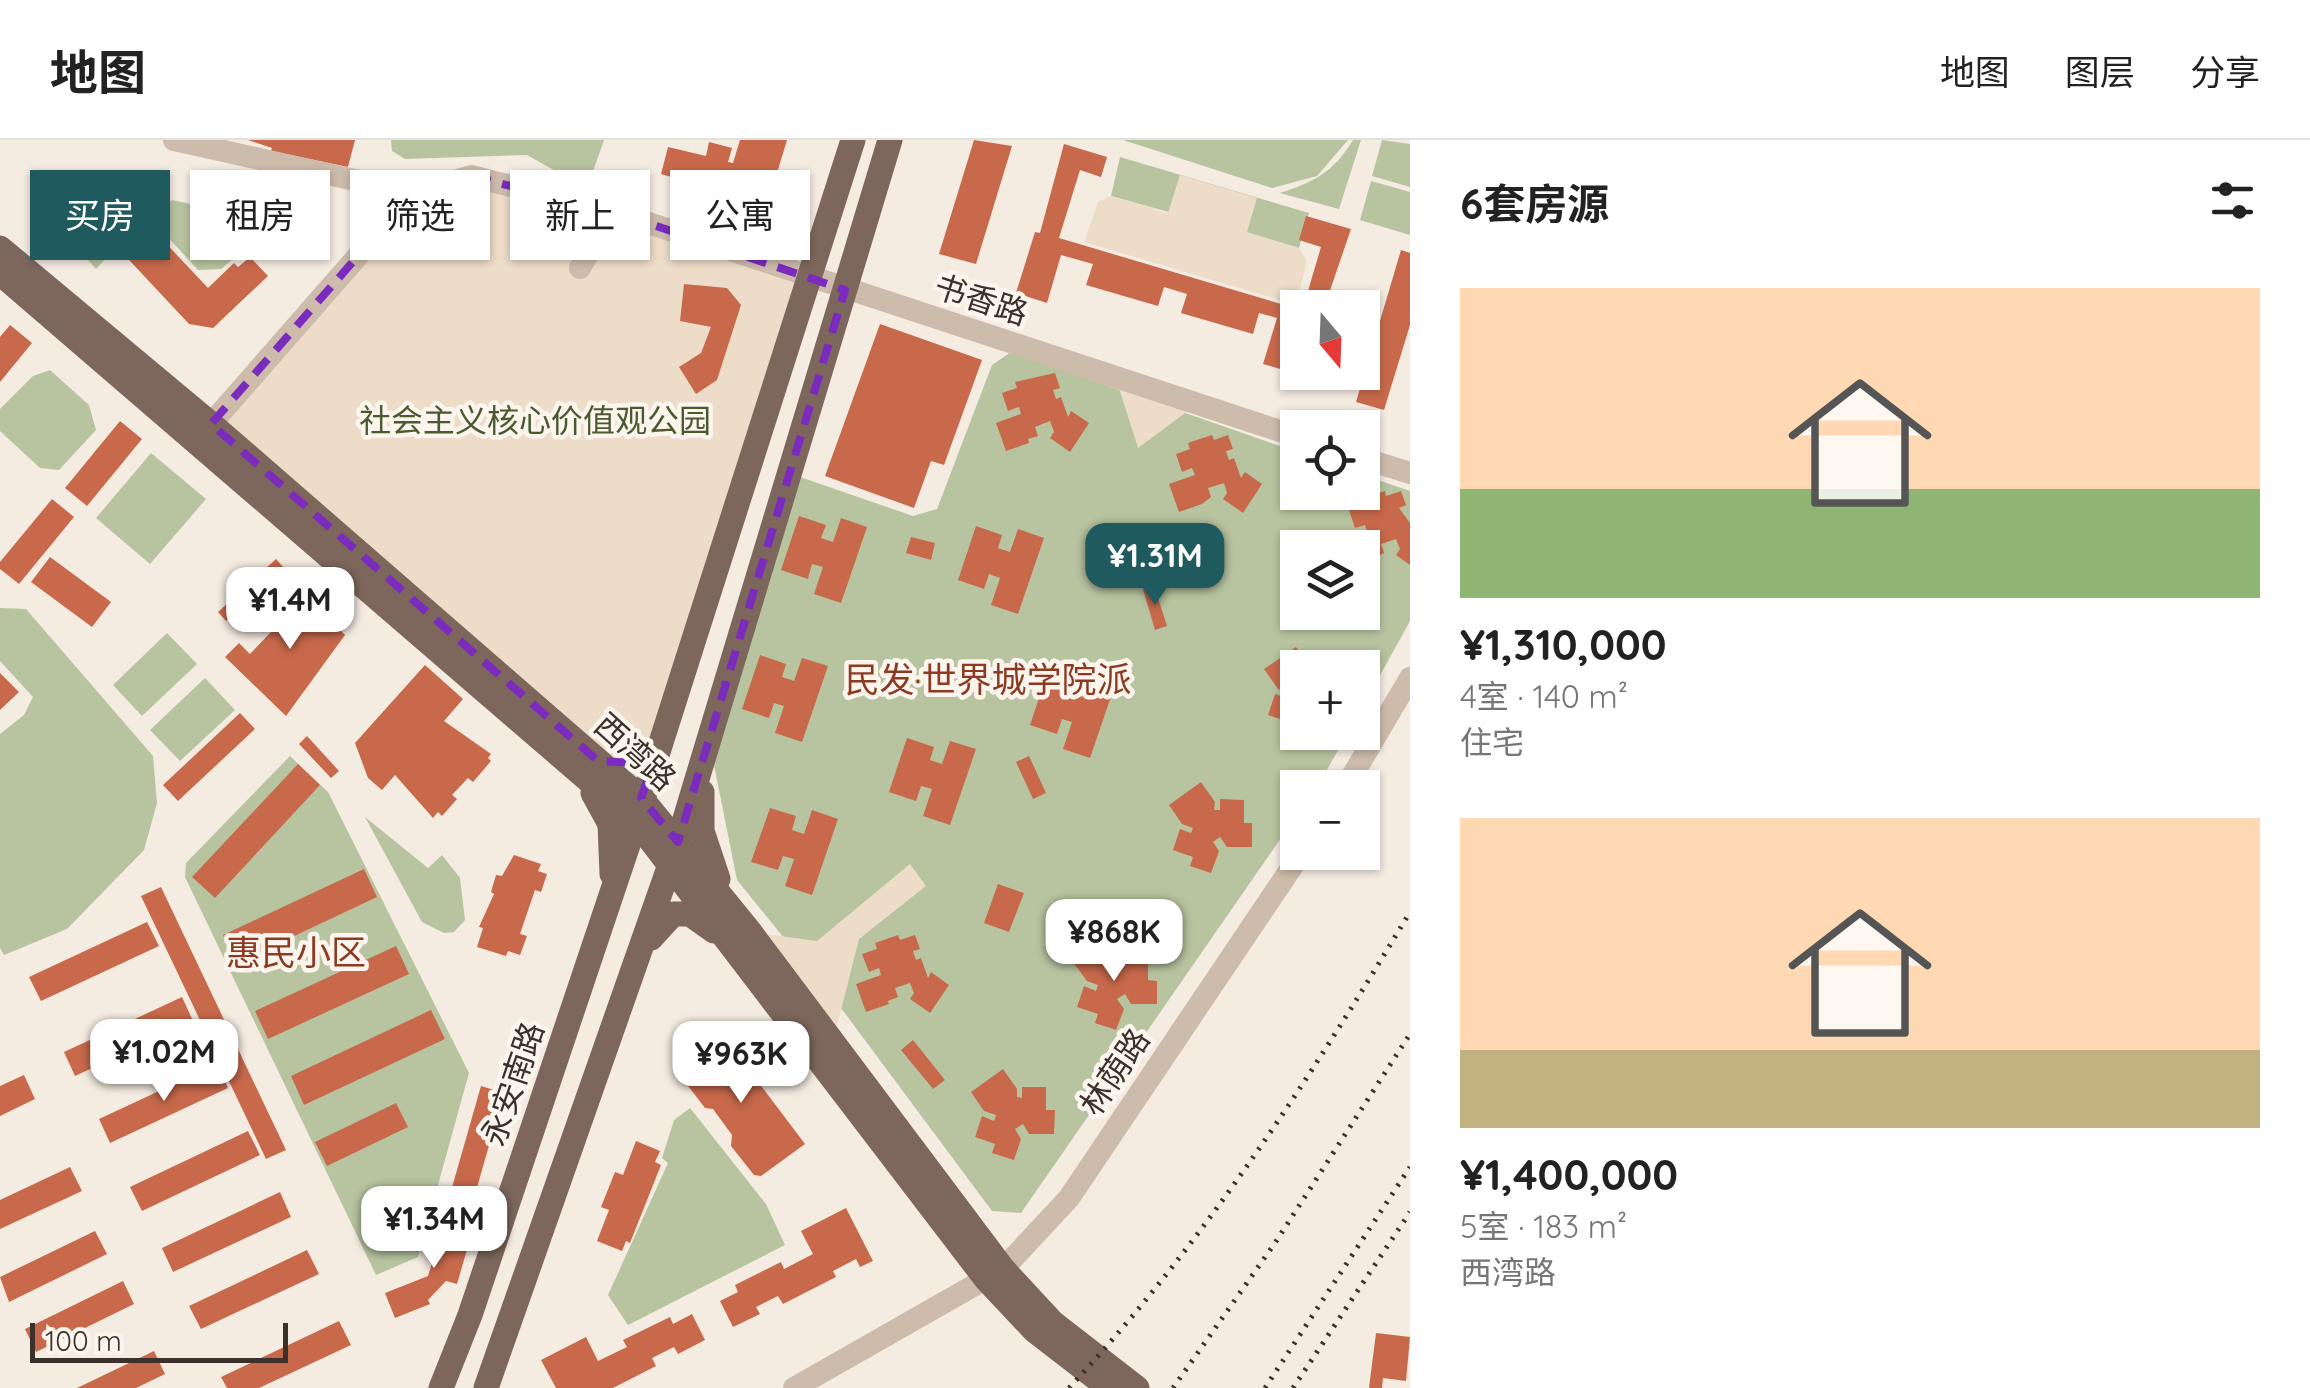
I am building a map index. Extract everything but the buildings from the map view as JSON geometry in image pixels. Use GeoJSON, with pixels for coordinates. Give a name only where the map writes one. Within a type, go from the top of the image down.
{"type":"FeatureCollection","features":[{"type":"Feature","properties":{"kind":"main road","name":"永安南路"},"geometry":{"type":"LineString","coordinates":[[441,1388],[470,1315],[612,891],[853,140]]}},
{"type":"Feature","properties":{"kind":"main road"},"geometry":{"type":"LineString","coordinates":[[486,1388],[674,854],[890,140]]}},
{"type":"Feature","properties":{"kind":"main road","name":"西湾路"},"geometry":{"type":"LineString","coordinates":[[0,248],[211,424],[638,810],[674,854],[732,911],[1034,1330],[1108,1388]]}},
{"type":"Feature","properties":{"kind":"main road","name":"西湾路"},"geometry":{"type":"LineString","coordinates":[[0,272],[590,768]]}},
{"type":"Feature","properties":{"kind":"main road"},"geometry":{"type":"LineString","coordinates":[[612,891],[610,824],[590,768],[628,765],[640,758],[667,721]]}},
{"type":"Feature","properties":{"kind":"main road"},"geometry":{"type":"LineString","coordinates":[[702,763],[702,832],[708,859],[732,911]]}},
{"type":"Feature","properties":{"kind":"main road","name":"西湾路"},"geometry":{"type":"LineString","coordinates":[[674,854],[733,948],[994,1274],[1137,1388]]}},
{"type":"Feature","properties":{"kind":"main road"},"geometry":{"type":"LineString","coordinates":[[634,968],[658,925],[673,914],[690,914],[733,948]]}},
{"type":"Feature","properties":{"kind":"street","name":"书香路"},"geometry":{"type":"LineString","coordinates":[[174,140],[350,179]]}},
{"type":"Feature","properties":{"kind":"street","name":"书香路"},"geometry":{"type":"LineString","coordinates":[[650,225],[1280,431]]}},
{"type":"Feature","properties":{"kind":"street"},"geometry":{"type":"LineString","coordinates":[[211,424],[354,260]]}},
{"type":"Feature","properties":{"kind":"street"},"geometry":{"type":"LineString","coordinates":[[580,268],[585,260]]}},
{"type":"Feature","properties":{"kind":"street"},"geometry":{"type":"LineString","coordinates":[[1380,464],[1410,473]]}},
{"type":"Feature","properties":{"kind":"street"},"geometry":{"type":"LineString","coordinates":[[1356,770],[1410,678]]}},
{"type":"Feature","properties":{"kind":"street","name":"林荫路"},"geometry":{"type":"LineString","coordinates":[[794,1388],[994,1274],[1069,1198],[1290,870]]}},
{"type":"Feature","properties":{"kind":"highlighted area"},"geometry":{"type":"Polygon","coordinates":[[[471,176],[624,215],[845,290],[678,842],[641,798],[653,764],[598,761],[211,424],[413,193],[471,176]]]}},
{"type":"Feature","properties":{"kind":"green space"},"geometry":{"type":"Polygon","coordinates":[[[391,140],[604,140],[593,170],[554,170],[527,155],[405,159],[392,151],[391,140]]]}},
{"type":"Feature","properties":{"kind":"green space"},"geometry":{"type":"Polygon","coordinates":[[[1123,140],[1348,140],[1317,176],[1272,188],[1123,140]]]}},
{"type":"Feature","properties":{"kind":"green space"},"geometry":{"type":"Polygon","coordinates":[[[1353,140],[1361,140],[1339,209],[1280,193],[1322,174],[1353,140]]]}},
{"type":"Feature","properties":{"kind":"green space"},"geometry":{"type":"Polygon","coordinates":[[[1382,140],[1410,144],[1410,187],[1372,176],[1382,140]]]}},
{"type":"Feature","properties":{"kind":"green space"},"geometry":{"type":"Polygon","coordinates":[[[1120,157],[1309,213],[1299,248],[1111,196],[1120,157]]]}},
{"type":"Feature","properties":{"kind":"green space"},"geometry":{"type":"Polygon","coordinates":[[[1371,181],[1410,192],[1410,235],[1360,220],[1371,181]]]}},
{"type":"Feature","properties":{"kind":"green space"},"geometry":{"type":"Polygon","coordinates":[[[170,202],[190,204],[190,260],[232,260],[221,269],[198,270],[170,239],[170,202]]]}},
{"type":"Feature","properties":{"kind":"green space"},"geometry":{"type":"Polygon","coordinates":[[[88,260],[104,260],[96,269],[88,260]]]}},
{"type":"Feature","properties":{"kind":"green space"},"geometry":{"type":"Polygon","coordinates":[[[1011,352],[1280,446],[1280,510],[1380,510],[1380,481],[1410,491],[1410,621],[1380,675],[1380,650],[1280,650],[1280,750],[1338,750],[1327,770],[1280,770],[1280,840],[1021,1213],[992,1211],[844,1012],[737,880],[713,760],[800,477],[913,516],[937,509],[992,365],[1011,352]]]}},
{"type":"Feature","properties":{"kind":"green space"},"geometry":{"type":"Polygon","coordinates":[[[50,370],[89,405],[96,430],[59,470],[40,468],[0,431],[0,409],[33,376],[50,370]]]}},
{"type":"Feature","properties":{"kind":"green space"},"geometry":{"type":"Polygon","coordinates":[[[151,453],[206,499],[150,564],[96,518],[151,453]]]}},
{"type":"Feature","properties":{"kind":"green space"},"geometry":{"type":"Polygon","coordinates":[[[0,608],[26,609],[153,756],[157,803],[144,850],[67,929],[4,955],[0,948],[0,734],[24,715],[33,697],[0,661],[0,608]]]}},
{"type":"Feature","properties":{"kind":"green space"},"geometry":{"type":"Polygon","coordinates":[[[167,633],[197,664],[142,716],[113,685],[167,633]]]}},
{"type":"Feature","properties":{"kind":"green space"},"geometry":{"type":"Polygon","coordinates":[[[205,678],[235,710],[180,761],[150,730],[205,678]]]}},
{"type":"Feature","properties":{"kind":"green space"},"geometry":{"type":"Polygon","coordinates":[[[290,756],[328,792],[469,1073],[418,1257],[376,1275],[185,877],[186,863],[290,756]]]}},
{"type":"Feature","properties":{"kind":"green space"},"geometry":{"type":"Polygon","coordinates":[[[365,817],[428,868],[442,855],[460,878],[465,920],[454,932],[444,933],[422,922],[365,817]]]}},
{"type":"Feature","properties":{"kind":"green space"},"geometry":{"type":"Polygon","coordinates":[[[690,1108],[766,1204],[785,1245],[628,1325],[608,1295],[668,1163],[662,1158],[674,1120],[690,1108]]]}},
{"type":"Feature","properties":{"kind":"shaded area"},"geometry":{"type":"Polygon","coordinates":[[[1180,175],[1257,198],[1247,232],[1299,248],[1307,261],[1300,290],[1280,290],[1280,300],[1084,242],[1098,202],[1111,196],[1168,213],[1180,175]]]}},
{"type":"Feature","properties":{"kind":"shaded area","name":"社会主义核心价值观公园"},"geometry":{"type":"Polygon","coordinates":[[[490,182],[510,188],[510,260],[650,260],[650,230],[670,236],[670,260],[747,260],[810,279],[641,798],[211,424],[354,260],[490,260],[490,182]]]}},
{"type":"Feature","properties":{"kind":"shaded area"},"geometry":{"type":"Polygon","coordinates":[[[1116,379],[1196,405],[1138,448],[1116,379]]]}},
{"type":"Feature","properties":{"kind":"shaded area"},"geometry":{"type":"Polygon","coordinates":[[[910,864],[926,886],[859,939],[833,1042],[750,932],[817,941],[910,864]]]}},
{"type":"Feature","properties":{"kind":"railway"},"geometry":{"type":"LineString","coordinates":[[1069,1388],[1165,1276],[1252,1159],[1410,912]]}},
{"type":"Feature","properties":{"kind":"railway"},"geometry":{"type":"LineString","coordinates":[[1173,1388],[1275,1243],[1410,1034]]}},
{"type":"Feature","properties":{"kind":"railway"},"geometry":{"type":"LineString","coordinates":[[1265,1388],[1410,1167]]}},
{"type":"Feature","properties":{"kind":"railway"},"geometry":{"type":"LineString","coordinates":[[1293,1388],[1410,1212]]}},
{"type":"Feature","properties":{"kind":"district","name":"民发·世界城学院派"},"geometry":{"type":"Point","coordinates":[988,680]}},
{"type":"Feature","properties":{"kind":"district","name":"惠民小区"},"geometry":{"type":"Point","coordinates":[296,953]}}]}
